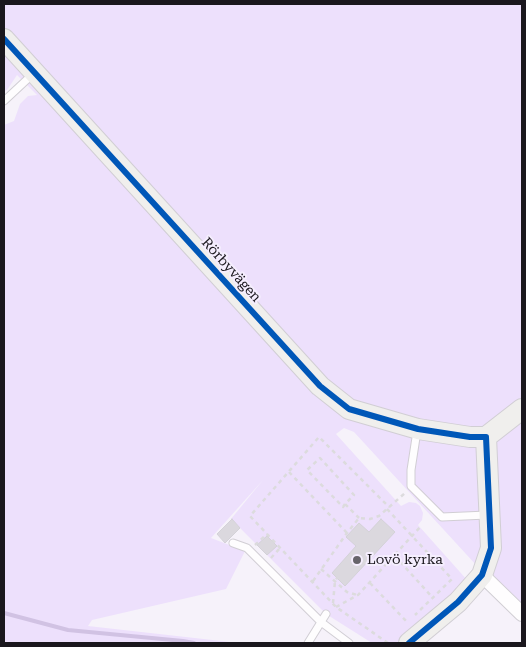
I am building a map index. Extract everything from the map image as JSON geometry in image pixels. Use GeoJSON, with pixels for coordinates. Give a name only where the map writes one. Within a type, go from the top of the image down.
{"type":"FeatureCollection","features":[{"type":"Feature","properties":{"kind":"street","name":"Rörbyvägen"},"geometry":{"type":"LineString","coordinates":[[4,39],[320,386],[349,409],[418,429],[470,437],[486,437]]}},
{"type":"Feature","properties":{"kind":"street"},"geometry":{"type":"LineString","coordinates":[[409,643],[458,602],[482,575],[491,548],[486,437],[522,409]]}},
{"type":"Feature","properties":{"kind":"street"},"geometry":{"type":"LineString","coordinates":[[482,575],[522,614]]}},
{"type":"Feature","properties":{"kind":"lane"},"geometry":{"type":"LineString","coordinates":[[4,101],[34,73]]}},
{"type":"Feature","properties":{"kind":"lane"},"geometry":{"type":"LineString","coordinates":[[418,429],[411,470],[411,486],[442,517],[490,516]]}},
{"type":"Feature","properties":{"kind":"lane"},"geometry":{"type":"LineString","coordinates":[[233,543],[250,550],[321,622],[349,643]]}},
{"type":"Feature","properties":{"kind":"lane"},"geometry":{"type":"LineString","coordinates":[[308,643],[326,614]]}},
{"type":"Feature","properties":{"kind":"path"},"geometry":{"type":"LineString","coordinates":[[388,643],[336,607],[250,516],[320,437],[452,579],[414,616]]}},
{"type":"Feature","properties":{"kind":"path"},"geometry":{"type":"LineString","coordinates":[[320,458],[354,495],[345,504],[343,507],[307,470],[320,458]]}},
{"type":"Feature","properties":{"kind":"path"},"geometry":{"type":"LineString","coordinates":[[289,472],[347,533]]}},
{"type":"Feature","properties":{"kind":"path"},"geometry":{"type":"LineString","coordinates":[[345,504],[360,518],[370,519],[379,516],[411,486]]}},
{"type":"Feature","properties":{"kind":"path"},"geometry":{"type":"LineString","coordinates":[[312,581],[360,518]]}},
{"type":"Feature","properties":{"kind":"path"},"geometry":{"type":"LineString","coordinates":[[336,607],[358,595],[422,525]]}},
{"type":"Feature","properties":{"kind":"path"},"geometry":{"type":"LineString","coordinates":[[250,550],[267,534]]}},
{"type":"Feature","properties":{"kind":"path"},"geometry":{"type":"LineString","coordinates":[[264,565],[280,548]]}},
{"type":"Feature","properties":{"kind":"path"},"geometry":{"type":"LineString","coordinates":[[395,556],[433,598]]}},
{"type":"Feature","properties":{"kind":"path"},"geometry":{"type":"LineString","coordinates":[[321,569],[336,580],[347,592],[358,595]]}},
{"type":"Feature","properties":{"kind":"path"},"geometry":{"type":"LineString","coordinates":[[326,614],[333,603],[336,580]]}},
{"type":"Feature","properties":{"kind":"path"},"geometry":{"type":"LineString","coordinates":[[370,583],[407,622]]}},
{"type":"Feature","properties":{"kind":"shaded area"},"geometry":{"type":"Polygon","coordinates":[[[4,4],[522,4],[522,619],[477,566],[354,432],[344,428],[336,434],[401,506],[409,502],[420,506],[423,513],[422,520],[418,525],[468,581],[400,643],[372,643],[326,614],[231,519],[263,480],[211,538],[245,551],[226,589],[92,620],[88,626],[239,643],[4,643],[4,125],[14,121],[20,104],[28,96],[37,95],[17,75],[7,90],[4,91],[4,4]]]}},
{"type":"Feature","properties":{"kind":"building"},"geometry":{"type":"Polygon","coordinates":[[[232,519],[240,528],[225,543],[217,534],[232,519]]]}},
{"type":"Feature","properties":{"kind":"building","name":"Lovö kyrka"},"geometry":{"type":"Polygon","coordinates":[[[381,519],[395,532],[345,586],[332,573],[356,546],[346,537],[359,523],[369,532],[381,519]]]}},
{"type":"Feature","properties":{"kind":"building"},"geometry":{"type":"Polygon","coordinates":[[[267,536],[277,546],[267,555],[257,545],[267,536]]]}},
{"type":"Feature","properties":{"kind":"waterway"},"geometry":{"type":"LineString","coordinates":[[4,613],[68,630],[194,643]]}},
{"type":"Feature","properties":{"kind":"cycle path"},"geometry":{"type":"LineString","coordinates":[[4,39],[320,386],[349,409],[418,429],[470,437],[486,437]]}},
{"type":"Feature","properties":{"kind":"cycle path"},"geometry":{"type":"LineString","coordinates":[[409,643],[458,602],[482,575],[491,548],[486,437]]}},
{"type":"Feature","properties":{"kind":"place","name":"Lovö kyrka"},"geometry":{"type":"Point","coordinates":[357,560]}}]}
